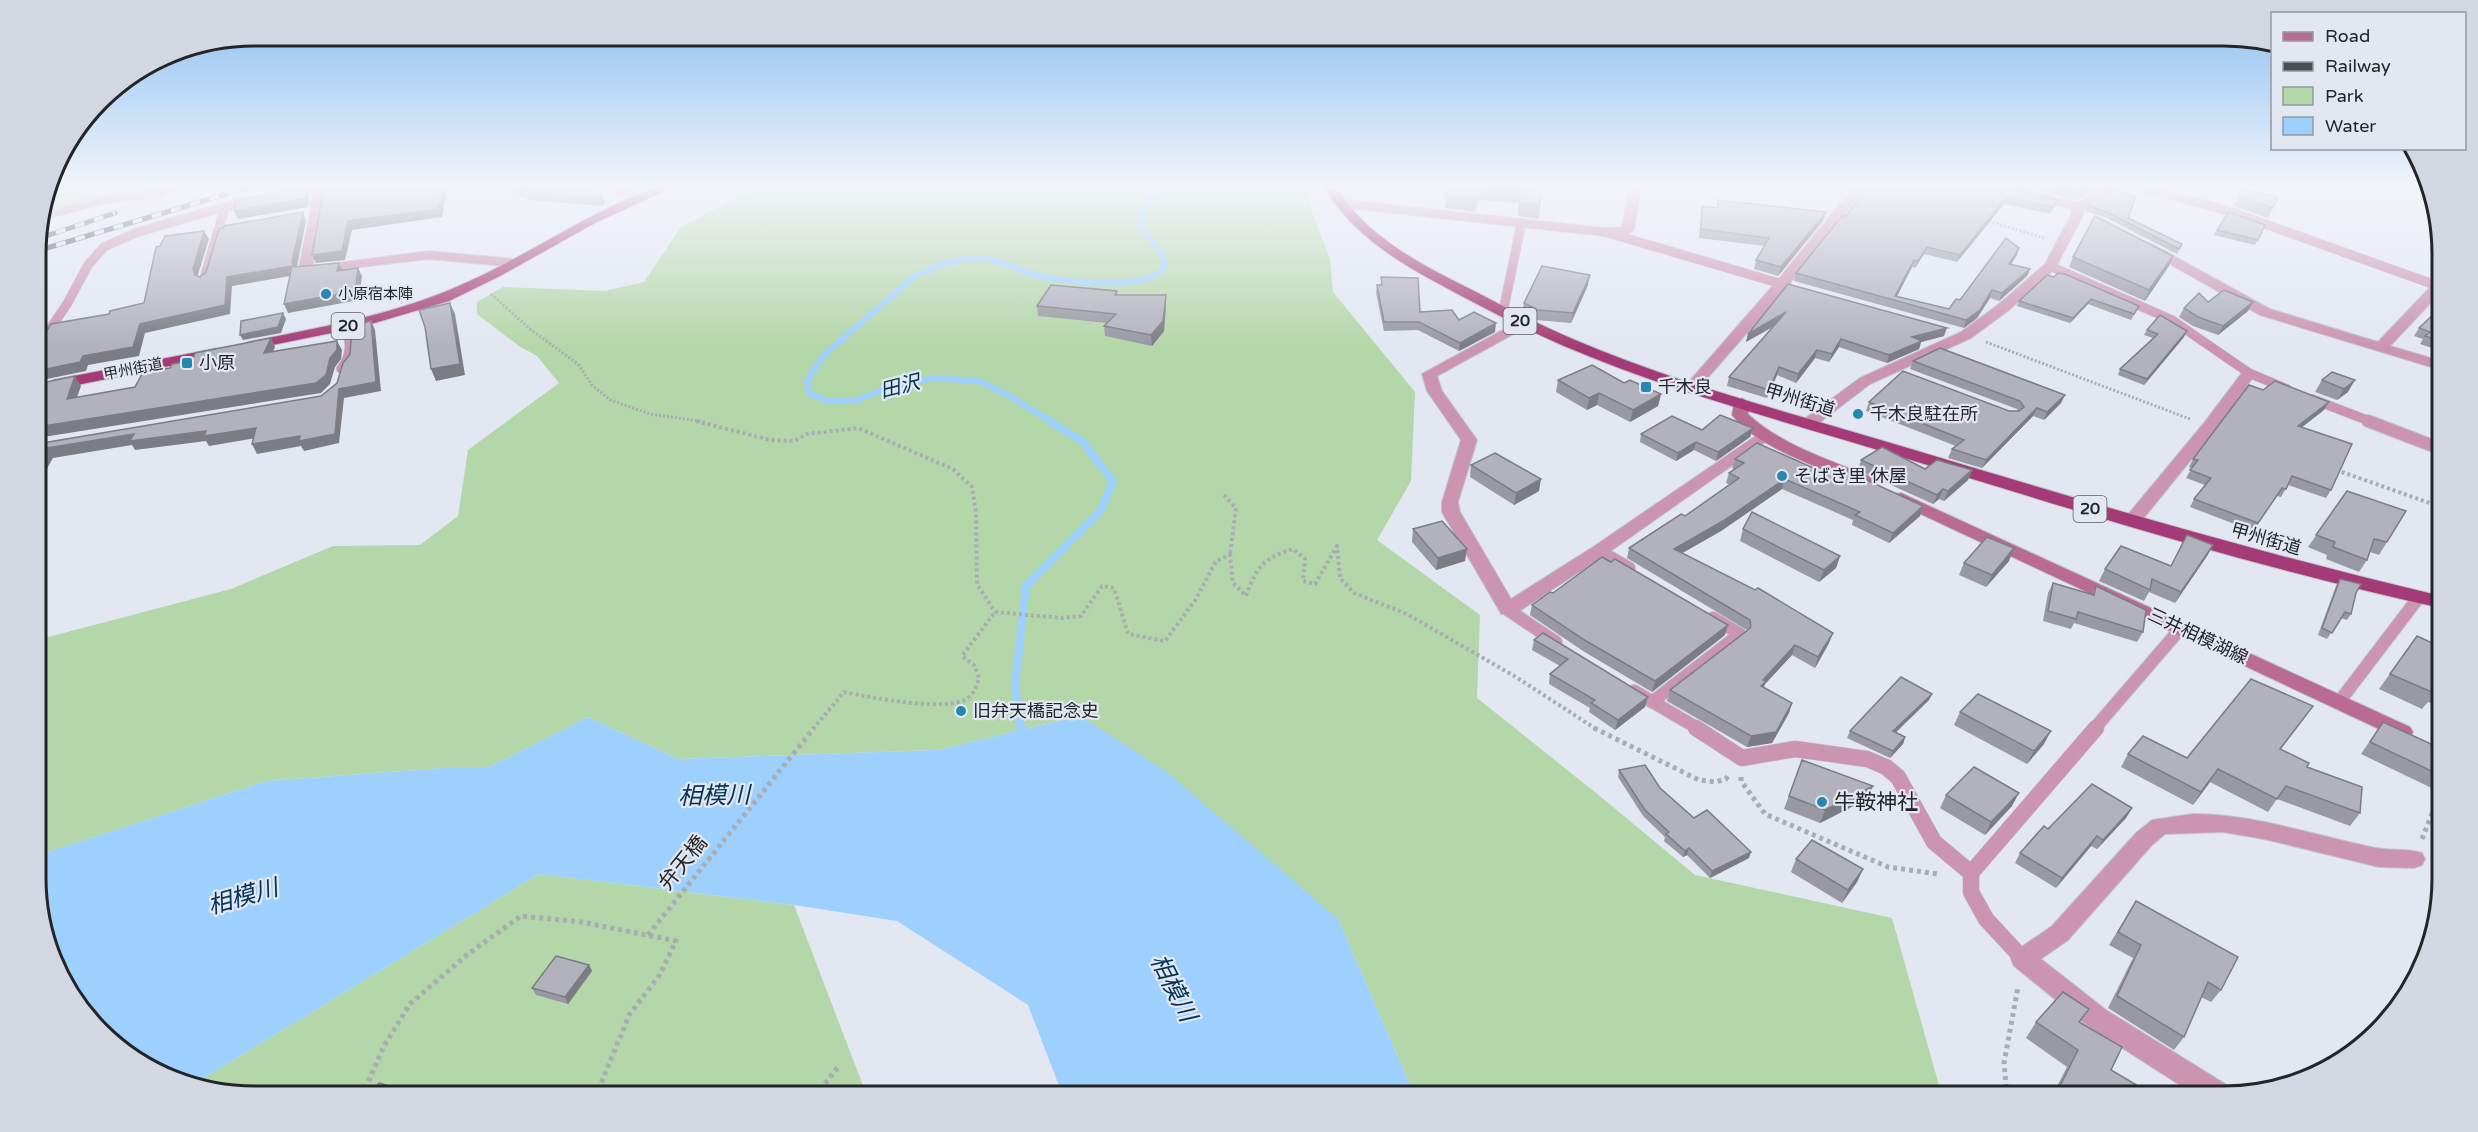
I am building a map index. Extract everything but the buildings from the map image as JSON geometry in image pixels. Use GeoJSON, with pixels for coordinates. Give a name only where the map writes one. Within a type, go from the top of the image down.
{"type":"FeatureCollection","features":[{"type":"Feature","properties":{"kind":"highway","name":"甲州街道"},"geometry":{"type":"LineString","coordinates":[[47,386],[377,320],[439,299],[514,263],[553,241]]}},
{"type":"Feature","properties":{"kind":"highway","name":"甲州街道"},"geometry":{"type":"LineString","coordinates":[[1378,241],[1434,275],[1523,323],[1585,350],[1692,387],[2132,520],[2359,584],[2432,600]]}},
{"type":"Feature","properties":{"kind":"main road","name":"三井相模湖線"},"geometry":{"type":"LineString","coordinates":[[1742,403],[1740,415],[1748,425],[1766,436],[2421,741]]}},
{"type":"Feature","properties":{"kind":"street"},"geometry":{"type":"LineString","coordinates":[[310,241],[305,271],[429,255],[514,263]]}},
{"type":"Feature","properties":{"kind":"street"},"geometry":{"type":"LineString","coordinates":[[1692,387],[1788,286],[1817,241]]}},
{"type":"Feature","properties":{"kind":"street"},"geometry":{"type":"LineString","coordinates":[[2138,241],[2265,312],[2432,364]]}},
{"type":"Feature","properties":{"kind":"street"},"geometry":{"type":"LineString","coordinates":[[1809,423],[1865,381],[1966,335],[2004,307],[2050,266],[2062,243]]}},
{"type":"Feature","properties":{"kind":"street"},"geometry":{"type":"LineString","coordinates":[[2380,348],[2432,293]]}},
{"type":"Feature","properties":{"kind":"street"},"geometry":{"type":"LineString","coordinates":[[1523,323],[1429,374],[1429,380],[1469,440],[1450,502],[1451,512],[1508,610],[1599,551],[1766,436]]}},
{"type":"Feature","properties":{"kind":"street"},"geometry":{"type":"LineString","coordinates":[[1943,328],[1966,335]]}},
{"type":"Feature","properties":{"kind":"street"},"geometry":{"type":"LineString","coordinates":[[1891,369],[1912,377]]}},
{"type":"Feature","properties":{"kind":"street"},"geometry":{"type":"LineString","coordinates":[[2132,520],[2210,426],[2249,373]]}},
{"type":"Feature","properties":{"kind":"street"},"geometry":{"type":"LineString","coordinates":[[2203,1085],[2097,1018],[2024,959],[2060,933],[2144,839],[2160,826],[2223,823],[2264,830],[2379,858],[2414,860]]}},
{"type":"Feature","properties":{"kind":"lane"},"geometry":{"type":"LineString","coordinates":[[47,335],[67,304],[87,265],[104,247],[118,241]]}},
{"type":"Feature","properties":{"kind":"lane"},"geometry":{"type":"LineString","coordinates":[[204,279],[214,241]]}},
{"type":"Feature","properties":{"kind":"lane"},"geometry":{"type":"LineString","coordinates":[[1503,312],[1518,241]]}},
{"type":"Feature","properties":{"kind":"lane"},"geometry":{"type":"LineString","coordinates":[[1630,241],[1788,286]]}},
{"type":"Feature","properties":{"kind":"lane"},"geometry":{"type":"LineString","coordinates":[[2312,241],[2432,284]]}},
{"type":"Feature","properties":{"kind":"lane"},"geometry":{"type":"LineString","coordinates":[[2050,266],[2172,320],[2249,373],[2292,391]]}},
{"type":"Feature","properties":{"kind":"lane"},"geometry":{"type":"LineString","coordinates":[[339,378],[341,369],[348,362],[349,334],[344,327]]}},
{"type":"Feature","properties":{"kind":"lane"},"geometry":{"type":"LineString","coordinates":[[2303,395],[2432,445]]}},
{"type":"Feature","properties":{"kind":"lane"},"geometry":{"type":"LineString","coordinates":[[1599,551],[1640,576]]}},
{"type":"Feature","properties":{"kind":"lane"},"geometry":{"type":"LineString","coordinates":[[2339,702],[2419,597]]}},
{"type":"Feature","properties":{"kind":"lane"},"geometry":{"type":"LineString","coordinates":[[1508,610],[1570,652]]}},
{"type":"Feature","properties":{"kind":"lane"},"geometry":{"type":"LineString","coordinates":[[1652,702],[1740,634],[1701,611]]}},
{"type":"Feature","properties":{"kind":"lane"},"geometry":{"type":"LineString","coordinates":[[2024,959],[1986,919],[1971,892],[1971,873],[2181,628]]}},
{"type":"Feature","properties":{"kind":"lane"},"geometry":{"type":"LineString","coordinates":[[1624,685],[1742,758],[1795,749],[1867,759],[1886,767],[1898,777],[1934,842],[1971,873]]}},
{"type":"Feature","properties":{"kind":"path"},"geometry":{"type":"LineString","coordinates":[[2055,241],[2062,243]]}},
{"type":"Feature","properties":{"kind":"path"},"geometry":{"type":"LineString","coordinates":[[486,290],[530,329],[578,364],[591,385],[610,400],[630,408],[650,414],[706,422],[770,440],[794,441],[814,432],[858,429],[874,433],[891,444],[954,470],[972,487],[976,513],[977,584],[995,612],[1062,618],[1081,616],[1101,586],[1114,588],[1128,634],[1165,641],[1196,598],[1216,561],[1230,555]]}},
{"type":"Feature","properties":{"kind":"path"},"geometry":{"type":"LineString","coordinates":[[1224,495],[1236,508],[1230,555],[1233,583],[1246,596],[1257,566],[1271,555],[1293,549],[1305,559],[1303,581],[1315,584],[1337,546],[1340,578],[1354,593],[1407,614],[1516,677],[1596,729],[1699,780],[1715,783],[1726,779],[1742,758]]}},
{"type":"Feature","properties":{"kind":"path","name":"弁天橋"},"geometry":{"type":"LineString","coordinates":[[648,934],[844,692],[942,704],[963,701],[973,693],[979,678],[974,665],[962,656],[995,612]]}},
{"type":"Feature","properties":{"kind":"path"},"geometry":{"type":"LineString","coordinates":[[1742,758],[1741,781],[1765,814],[1887,867],[1934,874],[1971,873]]}},
{"type":"Feature","properties":{"kind":"path"},"geometry":{"type":"LineString","coordinates":[[2414,860],[2432,814]]}},
{"type":"Feature","properties":{"kind":"path"},"geometry":{"type":"LineString","coordinates":[[366,1086],[384,1046],[410,1004],[468,954],[521,916],[582,922],[676,941],[659,976],[629,1015],[600,1086]]}},
{"type":"Feature","properties":{"kind":"path"},"geometry":{"type":"LineString","coordinates":[[2006,1085],[2004,1064],[2024,959]]}},
{"type":"Feature","properties":{"kind":"path"},"geometry":{"type":"LineString","coordinates":[[824,1086],[838,1067]]}},
{"type":"Feature","properties":{"kind":"green space"},"geometry":{"type":"Polygon","coordinates":[[[672,241],[1323,241],[1330,259],[1333,292],[1415,392],[1411,481],[1377,540],[1480,615],[1477,698],[1695,875],[1892,918],[1939,1085],[1410,1085],[1338,919],[1080,716],[938,750],[678,759],[588,717],[487,768],[444,768],[267,781],[46,852],[46,638],[231,589],[333,546],[420,545],[458,516],[468,450],[559,383],[537,356],[519,346],[477,314],[477,302],[503,287],[605,291],[644,282],[672,241]]]}},
{"type":"Feature","properties":{"kind":"green space"},"geometry":{"type":"Polygon","coordinates":[[[539,874],[794,905],[863,1086],[254,1086],[227,1084],[203,1079],[539,874]]]}},
{"type":"Feature","properties":{"kind":"water","name":"相模川"},"geometry":{"type":"Polygon","coordinates":[[[1080,716],[1167,772],[1338,919],[1410,1085],[1059,1086],[1028,1005],[897,921],[794,905],[539,874],[203,1079],[175,1070],[150,1058],[107,1025],[74,982],[62,957],[48,905],[46,852],[267,781],[444,768],[487,768],[588,717],[678,759],[938,750],[1080,716]]]}},
{"type":"Feature","properties":{"kind":"waterway","name":"田沢"},"geometry":{"type":"LineString","coordinates":[[1052,422],[1008,395],[979,381],[935,378],[887,388],[857,400],[825,400],[809,393],[807,380],[825,354],[915,276],[940,265],[967,258],[989,258],[987,259],[1036,275],[1084,282],[1124,283],[1142,280],[1156,274],[1165,266],[1163,256],[1151,241]]}},
{"type":"Feature","properties":{"kind":"waterway","name":"田沢"},"geometry":{"type":"LineString","coordinates":[[1021,729],[1015,685],[1026,586],[1101,510],[1113,481],[1082,441],[1049,421]]}},
{"type":"Feature","properties":{"kind":"waterway","name":"田沢"},"geometry":{"type":"LineString","coordinates":[[1021,728],[1023,740]]}},
{"type":"Feature","properties":{"kind":"railway"},"geometry":{"type":"LineString","coordinates":[[47,248],[71,241]]}},
{"type":"Feature","properties":{"kind":"place","name":"小原宿本陣"},"geometry":{"type":"Point","coordinates":[326,294]}},
{"type":"Feature","properties":{"kind":"place","name":"小原"},"geometry":{"type":"Point","coordinates":[187,363]}},
{"type":"Feature","properties":{"kind":"place","name":"千木良"},"geometry":{"type":"Point","coordinates":[1646,387]}},
{"type":"Feature","properties":{"kind":"place","name":"千木良駐在所"},"geometry":{"type":"Point","coordinates":[1858,414]}},
{"type":"Feature","properties":{"kind":"place","name":"そばき里 休屋"},"geometry":{"type":"Point","coordinates":[1782,476]}},
{"type":"Feature","properties":{"kind":"place","name":"旧弁天橋記念史"},"geometry":{"type":"Point","coordinates":[961,711]}},
{"type":"Feature","properties":{"kind":"place","name":"牛鞍神社"},"geometry":{"type":"Point","coordinates":[1822,802]}}]}
